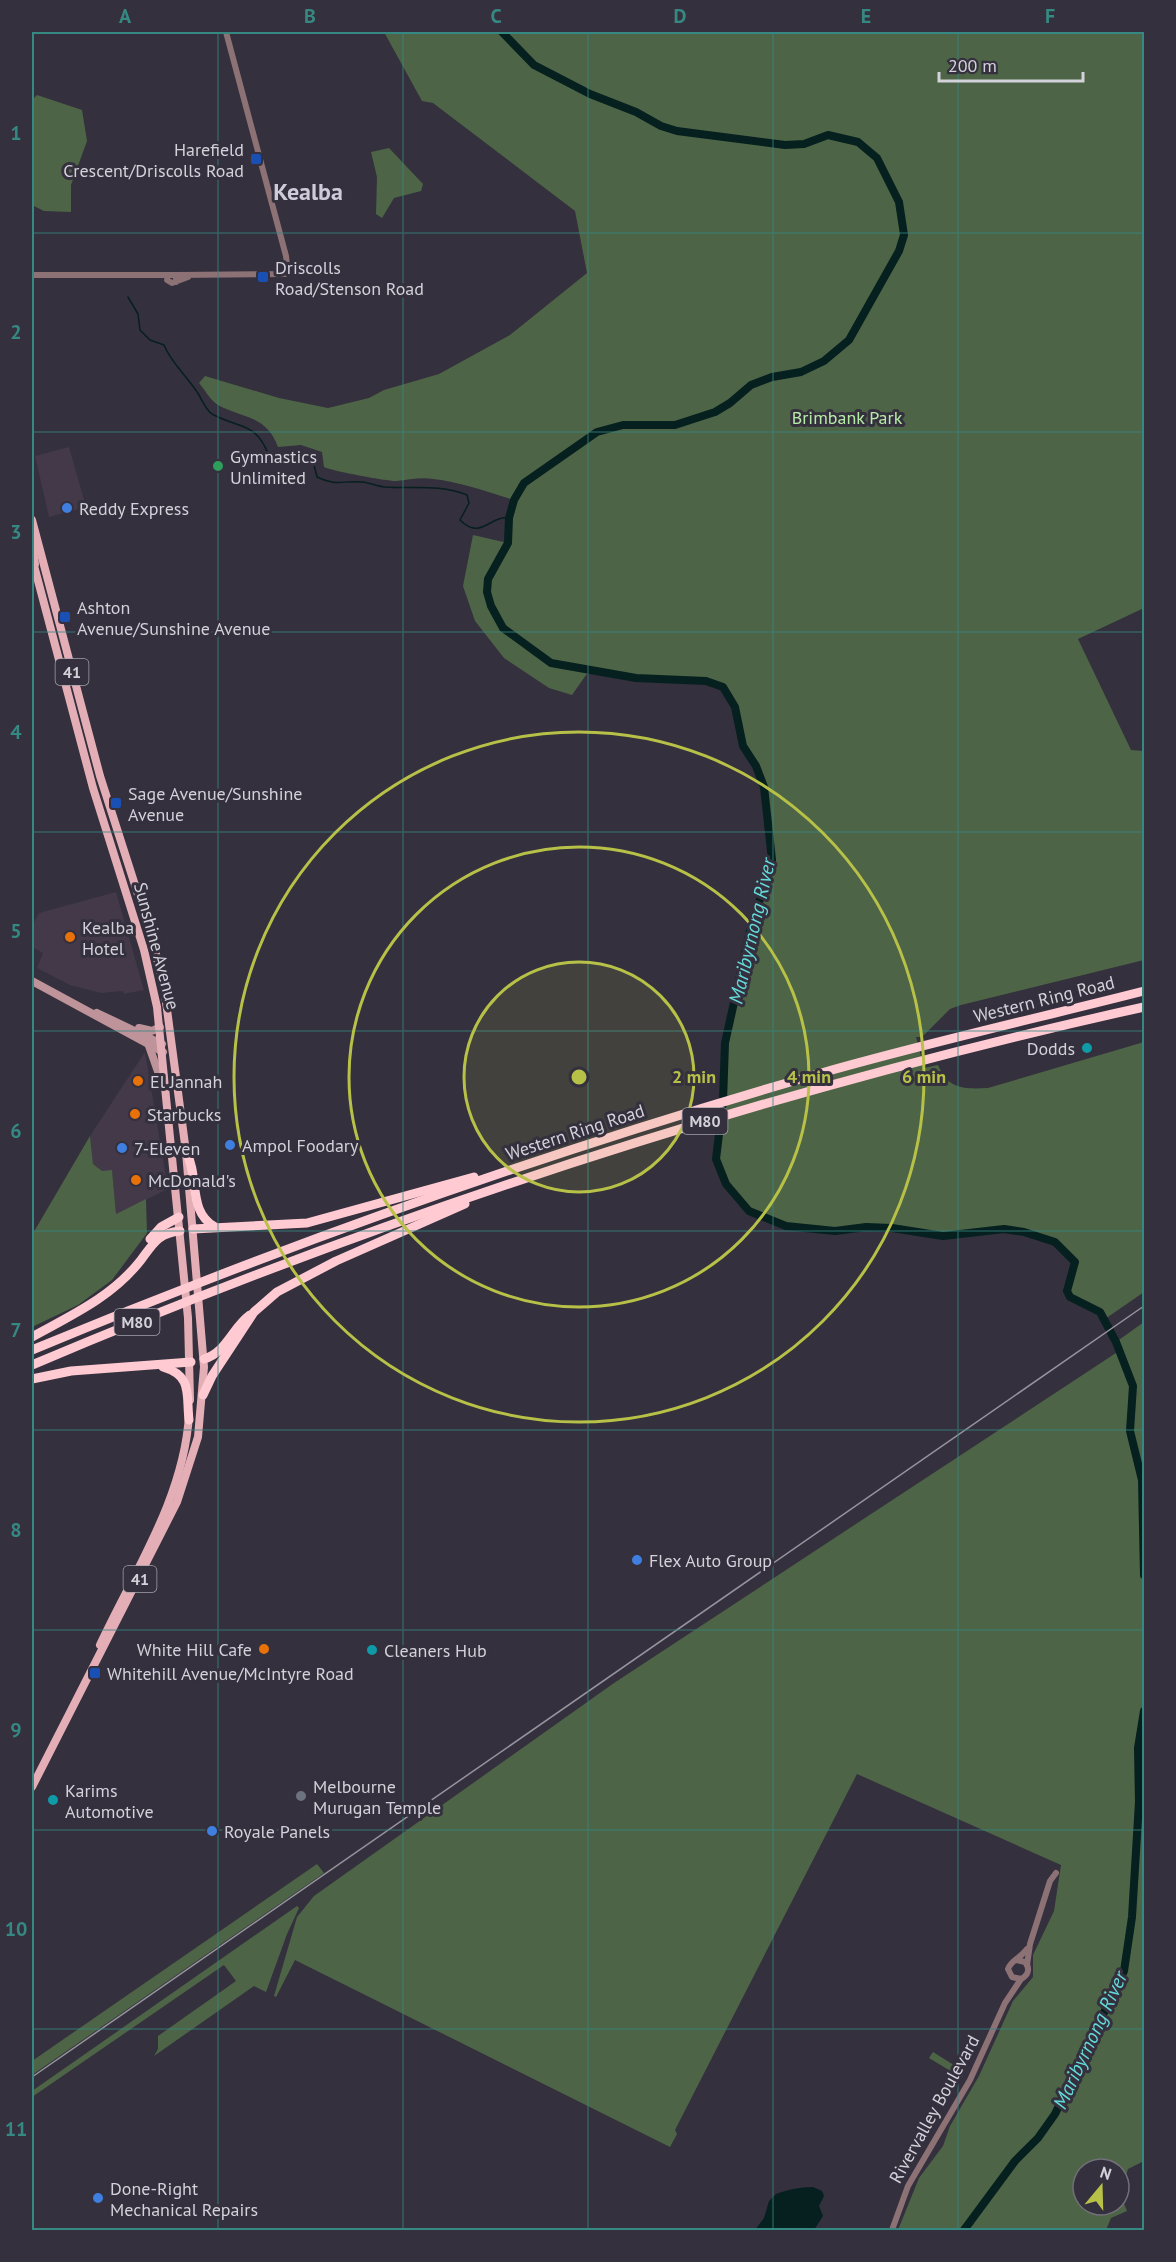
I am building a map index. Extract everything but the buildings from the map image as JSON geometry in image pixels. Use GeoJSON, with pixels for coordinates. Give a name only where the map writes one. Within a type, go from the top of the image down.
{"type":"FeatureCollection","features":[{"type":"Feature","properties":{"kind":"highway","name":"Western Ring Road"},"geometry":{"type":"LineString","coordinates":[[475,1180],[548,1152],[580,1147],[918,1046],[1144,991]]}},
{"type":"Feature","properties":{"kind":"highway","name":"Western Ring Road"},"geometry":{"type":"LineString","coordinates":[[32,1365],[250,1276],[491,1191],[700,1122],[921,1060],[1144,1007]]}},
{"type":"Feature","properties":{"kind":"highway"},"geometry":{"type":"LineString","coordinates":[[186,1152],[193,1164],[198,1209],[204,1220],[216,1228]]}},
{"type":"Feature","properties":{"kind":"highway"},"geometry":{"type":"LineString","coordinates":[[193,1229],[248,1228],[307,1223],[475,1180]]}},
{"type":"Feature","properties":{"kind":"highway","name":"M80"},"geometry":{"type":"LineString","coordinates":[[32,1350],[253,1262],[475,1180]]}},
{"type":"Feature","properties":{"kind":"highway"},"geometry":{"type":"LineString","coordinates":[[204,1359],[219,1352],[240,1322],[277,1292],[305,1276],[491,1191]]}},
{"type":"Feature","properties":{"kind":"highway"},"geometry":{"type":"LineString","coordinates":[[127,1274],[157,1230],[179,1217]]}},
{"type":"Feature","properties":{"kind":"highway"},"geometry":{"type":"LineString","coordinates":[[32,1336],[92,1305],[127,1274],[155,1240],[164,1234],[180,1231]]}},
{"type":"Feature","properties":{"kind":"highway"},"geometry":{"type":"LineString","coordinates":[[203,1395],[210,1379],[254,1312]]}},
{"type":"Feature","properties":{"kind":"highway"},"geometry":{"type":"LineString","coordinates":[[32,1379],[71,1371],[191,1362]]}},
{"type":"Feature","properties":{"kind":"highway"},"geometry":{"type":"LineString","coordinates":[[159,1366],[177,1372],[183,1378],[189,1420]]}},
{"type":"Feature","properties":{"kind":"main road","name":"Sunshine Avenue"},"geometry":{"type":"LineString","coordinates":[[32,520],[33,531],[118,834],[156,952],[168,1005],[186,1152],[201,1313],[204,1359],[200,1419]]}},
{"type":"Feature","properties":{"kind":"main road"},"geometry":{"type":"LineString","coordinates":[[32,543],[37,579]]}},
{"type":"Feature","properties":{"kind":"main road","name":"Sunshine Avenue"},"geometry":{"type":"LineString","coordinates":[[32,558],[73,714],[149,970],[160,1027],[191,1362],[189,1420],[182,1461]]}},
{"type":"Feature","properties":{"kind":"main road"},"geometry":{"type":"LineString","coordinates":[[68,657],[77,705],[73,714]]}},
{"type":"Feature","properties":{"kind":"main road"},"geometry":{"type":"LineString","coordinates":[[118,834],[128,875],[123,882]]}},
{"type":"Feature","properties":{"kind":"main road"},"geometry":{"type":"LineString","coordinates":[[32,981],[149,1045],[162,1048]]}},
{"type":"Feature","properties":{"kind":"main road"},"geometry":{"type":"LineString","coordinates":[[71,1002],[106,1017],[150,1031],[160,1027]]}},
{"type":"Feature","properties":{"kind":"main road"},"geometry":{"type":"LineString","coordinates":[[106,1017],[174,1054]]}},
{"type":"Feature","properties":{"kind":"main road"},"geometry":{"type":"LineString","coordinates":[[149,1045],[166,1096]]}},
{"type":"Feature","properties":{"kind":"main road"},"geometry":{"type":"LineString","coordinates":[[180,1231],[193,1229]]}},
{"type":"Feature","properties":{"kind":"main road"},"geometry":{"type":"LineString","coordinates":[[191,1362],[204,1359]]}},
{"type":"Feature","properties":{"kind":"main road"},"geometry":{"type":"LineString","coordinates":[[182,1461],[195,1424],[200,1419]]}},
{"type":"Feature","properties":{"kind":"main road","name":"41"},"geometry":{"type":"LineString","coordinates":[[32,1787],[85,1682],[107,1630],[183,1473],[200,1419]]}},
{"type":"Feature","properties":{"kind":"main road","name":"41"},"geometry":{"type":"LineString","coordinates":[[182,1461],[183,1473]]}},
{"type":"Feature","properties":{"kind":"street"},"geometry":{"type":"LineString","coordinates":[[32,277],[73,275],[172,278],[191,275],[288,274],[286,255],[226,32]]}},
{"type":"Feature","properties":{"kind":"street"},"geometry":{"type":"LineString","coordinates":[[1030,1944],[1022,1957],[1009,1966],[1010,1975],[1021,1979],[1028,1972],[1030,1944],[1050,1881],[1056,1873]]}},
{"type":"Feature","properties":{"kind":"street"},"geometry":{"type":"LineString","coordinates":[[1016,1960],[1027,1965]]}},
{"type":"Feature","properties":{"kind":"street","name":"Rivervalley Boulevard"},"geometry":{"type":"LineString","coordinates":[[1005,2003],[1010,1975]]}},
{"type":"Feature","properties":{"kind":"street","name":"Rivervalley Boulevard"},"geometry":{"type":"LineString","coordinates":[[892,2230],[908,2186],[970,2080],[1005,2003],[1021,1979]]}},
{"type":"Feature","properties":{"kind":"shaded area"},"geometry":{"type":"Polygon","coordinates":[[[69,447],[86,507],[49,517],[35,456],[69,447]]]}},
{"type":"Feature","properties":{"kind":"shaded area"},"geometry":{"type":"Polygon","coordinates":[[[116,892],[144,990],[124,994],[123,991],[101,993],[70,985],[37,968],[43,953],[32,947],[32,926],[39,913],[116,892]]]}},
{"type":"Feature","properties":{"kind":"shaded area"},"geometry":{"type":"Polygon","coordinates":[[[145,1052],[168,1189],[116,1214],[112,1171],[102,1171],[93,1164],[90,1136],[145,1052]]]}},
{"type":"Feature","properties":{"kind":"shaded area"},"geometry":{"type":"Polygon","coordinates":[[[813,2187],[822,2191],[824,2196],[819,2206],[823,2216],[814,2230],[755,2230],[764,2218],[769,2201],[776,2194],[813,2187]]]}},
{"type":"Feature","properties":{"kind":"green space","name":"Brimbank Park"},"geometry":{"type":"Polygon","coordinates":[[[384,32],[1144,32],[1144,608],[1078,639],[1131,750],[1144,751],[1144,960],[961,1005],[950,1009],[922,1037],[916,1037],[924,1068],[938,1065],[952,1084],[965,1088],[988,1088],[1144,1042],[1144,1292],[1105,1319],[1069,1294],[1068,1283],[1075,1262],[1055,1242],[1024,1232],[1004,1229],[943,1236],[892,1228],[866,1227],[835,1231],[786,1226],[749,1211],[726,1184],[716,1159],[723,1101],[725,1043],[749,935],[772,860],[764,787],[756,766],[743,746],[735,707],[723,687],[706,681],[636,678],[591,668],[572,695],[549,688],[504,658],[475,621],[463,586],[473,535],[508,543],[509,518],[514,500],[443,480],[424,478],[390,481],[324,467],[322,452],[301,445],[278,447],[261,423],[218,405],[199,383],[205,376],[279,398],[328,408],[369,398],[384,390],[439,374],[510,335],[587,273],[575,211],[433,103],[422,101],[384,32]]]}},
{"type":"Feature","properties":{"kind":"green space"},"geometry":{"type":"Polygon","coordinates":[[[37,95],[82,110],[87,141],[71,185],[71,212],[44,211],[32,205],[32,100],[37,95]]]}},
{"type":"Feature","properties":{"kind":"green space"},"geometry":{"type":"Polygon","coordinates":[[[389,148],[423,184],[421,191],[394,198],[382,218],[376,214],[377,177],[371,152],[389,148]]]}},
{"type":"Feature","properties":{"kind":"green space"},"geometry":{"type":"Polygon","coordinates":[[[90,1136],[93,1164],[102,1171],[112,1170],[116,1214],[146,1199],[147,1233],[112,1280],[78,1305],[32,1327],[32,1235],[90,1136]]]}},
{"type":"Feature","properties":{"kind":"green space"},"geometry":{"type":"Polygon","coordinates":[[[1144,1322],[1144,2161],[1131,2168],[1131,2157],[1071,2157],[1071,2217],[1113,2217],[1106,2230],[898,2230],[919,2178],[943,2146],[950,2126],[979,2076],[1013,2001],[1033,1977],[1033,1955],[1054,1911],[1061,1865],[857,1774],[675,2130],[677,2134],[670,2147],[295,1960],[276,1997],[274,1996],[297,1917],[314,1896],[614,1683],[1119,1351],[1116,1342],[1144,1322]]]}},
{"type":"Feature","properties":{"kind":"green space"},"geometry":{"type":"Polygon","coordinates":[[[317,1864],[324,1873],[32,2075],[32,2061],[317,1864]]]}},
{"type":"Feature","properties":{"kind":"green space"},"geometry":{"type":"Polygon","coordinates":[[[297,1906],[299,1908],[266,1992],[254,1986],[154,2056],[158,2049],[158,2036],[236,1981],[224,1965],[32,2097],[32,2091],[297,1906]]]}},
{"type":"Feature","properties":{"kind":"green space"},"geometry":{"type":"Polygon","coordinates":[[[933,2052],[965,2072],[962,2078],[929,2058],[933,2052]]]}},
{"type":"Feature","properties":{"kind":"waterway","name":"Maribyrnong River"},"geometry":{"type":"LineString","coordinates":[[502,32],[534,65],[590,94],[677,131],[785,145],[804,144],[828,135],[858,142],[877,158],[899,202],[904,235],[899,251],[849,340],[824,361],[801,372],[772,377],[751,385],[730,403],[715,412],[675,425],[623,425],[597,432],[524,483],[514,500],[509,518],[508,543],[488,579],[487,592],[491,606],[503,628],[551,663],[636,678],[706,681],[723,687],[735,707],[743,746],[756,766],[764,787],[772,860],[749,935],[725,1043],[723,1101],[716,1159],[726,1184],[749,1211],[786,1226],[835,1231],[866,1227],[892,1228],[943,1236],[1004,1229],[1024,1232],[1055,1242],[1075,1262],[1067,1291],[1070,1297],[1100,1312],[1116,1342],[1133,1386],[1130,1431],[1142,1480],[1144,1575]]}},
{"type":"Feature","properties":{"kind":"waterway"},"geometry":{"type":"LineString","coordinates":[[128,297],[138,314],[140,330],[150,340],[164,345],[208,410],[222,419],[252,431],[264,445],[269,456],[296,457],[313,461],[317,477],[330,482],[362,482],[385,487],[436,488],[467,495],[469,503],[460,520],[474,528],[480,528],[502,518],[509,518]]}},
{"type":"Feature","properties":{"kind":"waterway","name":"Maribyrnong River"},"geometry":{"type":"LineString","coordinates":[[964,2230],[1015,2161],[1038,2138],[1055,2114],[1124,1971],[1132,1917],[1139,1802],[1138,1748],[1144,1711]]}},
{"type":"Feature","properties":{"kind":"railway"},"geometry":{"type":"LineString","coordinates":[[32,2077],[1144,1306]]}},
{"type":"Feature","properties":{"kind":"place","name":"Harefield Crescent/Driscolls Road"},"geometry":{"type":"Point","coordinates":[256,159]}},
{"type":"Feature","properties":{"kind":"place","name":"Driscolls Road/Stenson Road"},"geometry":{"type":"Point","coordinates":[263,277]}},
{"type":"Feature","properties":{"kind":"place","name":"Gymnastics Unlimited"},"geometry":{"type":"Point","coordinates":[218,466]}},
{"type":"Feature","properties":{"kind":"place","name":"Reddy Express"},"geometry":{"type":"Point","coordinates":[67,508]}},
{"type":"Feature","properties":{"kind":"place","name":"Ashton Avenue/Sunshine Avenue"},"geometry":{"type":"Point","coordinates":[65,617]}},
{"type":"Feature","properties":{"kind":"place","name":"Sage Avenue/Sunshine Avenue"},"geometry":{"type":"Point","coordinates":[116,803]}},
{"type":"Feature","properties":{"kind":"place","name":"Kealba Hotel"},"geometry":{"type":"Point","coordinates":[70,937]}},
{"type":"Feature","properties":{"kind":"place","name":"Dodds"},"geometry":{"type":"Point","coordinates":[1087,1048]}},
{"type":"Feature","properties":{"kind":"place","name":"El Jannah"},"geometry":{"type":"Point","coordinates":[138,1081]}},
{"type":"Feature","properties":{"kind":"place","name":"Starbucks"},"geometry":{"type":"Point","coordinates":[135,1114]}},
{"type":"Feature","properties":{"kind":"place","name":"Ampol Foodary"},"geometry":{"type":"Point","coordinates":[230,1145]}},
{"type":"Feature","properties":{"kind":"place","name":"7-Eleven"},"geometry":{"type":"Point","coordinates":[122,1148]}},
{"type":"Feature","properties":{"kind":"place","name":"McDonald's"},"geometry":{"type":"Point","coordinates":[136,1180]}},
{"type":"Feature","properties":{"kind":"place","name":"Flex Auto Group"},"geometry":{"type":"Point","coordinates":[637,1560]}},
{"type":"Feature","properties":{"kind":"place","name":"White Hill Cafe"},"geometry":{"type":"Point","coordinates":[264,1649]}},
{"type":"Feature","properties":{"kind":"place","name":"Cleaners Hub"},"geometry":{"type":"Point","coordinates":[372,1650]}},
{"type":"Feature","properties":{"kind":"place","name":"Whitehill Avenue/McIntyre Road"},"geometry":{"type":"Point","coordinates":[95,1673]}},
{"type":"Feature","properties":{"kind":"place","name":"Melbourne Murugan Temple"},"geometry":{"type":"Point","coordinates":[301,1796]}},
{"type":"Feature","properties":{"kind":"place","name":"Karims Automotive"},"geometry":{"type":"Point","coordinates":[53,1800]}},
{"type":"Feature","properties":{"kind":"place","name":"Royale Panels"},"geometry":{"type":"Point","coordinates":[212,1831]}},
{"type":"Feature","properties":{"kind":"place","name":"Done-Right Mechanical Repairs"},"geometry":{"type":"Point","coordinates":[98,2198]}},
{"type":"Feature","properties":{"kind":"district","name":"Kealba"},"geometry":{"type":"Point","coordinates":[308,191]}}]}
